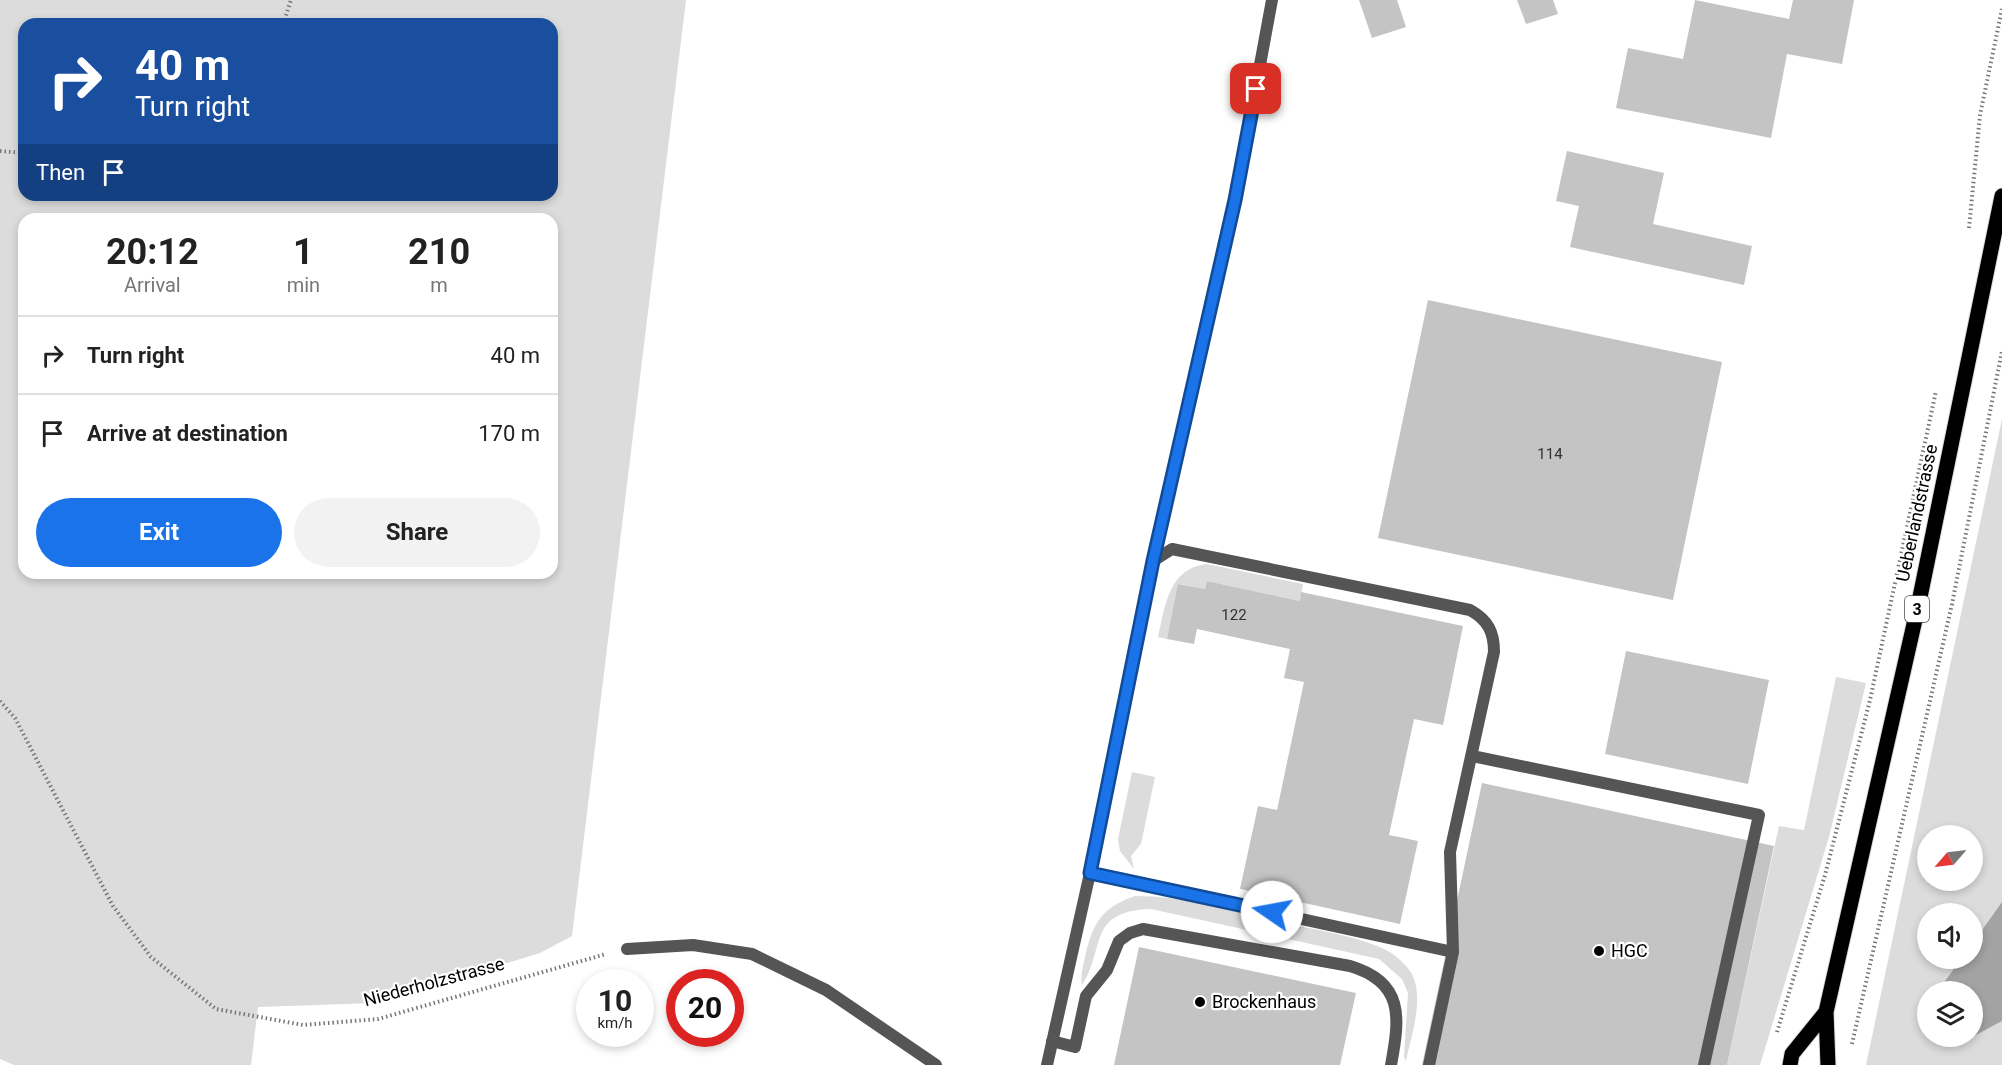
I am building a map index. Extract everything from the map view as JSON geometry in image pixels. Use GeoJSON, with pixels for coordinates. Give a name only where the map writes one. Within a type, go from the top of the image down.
{"type":"FeatureCollection","features":[{"type":"Feature","properties":{"kind":"main road","name":"Ueberlandstrasse"},"geometry":{"type":"LineString","coordinates":[[1828,1065],[1826,1012],[1919,602],[2002,196]]}},
{"type":"Feature","properties":{"kind":"main road","name":"Ueberlandstrasse"},"geometry":{"type":"LineString","coordinates":[[1790,1065],[1792,1054],[1826,1012]]}},
{"type":"Feature","properties":{"kind":"lane"},"geometry":{"type":"LineString","coordinates":[[1047,1065],[1090,873],[1153,561],[1235,200],[1272,0]]}},
{"type":"Feature","properties":{"kind":"lane"},"geometry":{"type":"LineString","coordinates":[[1153,561],[1172,549],[1470,610],[1481,616],[1494,638],[1494,652],[1450,852],[1453,952],[1429,1065]]}},
{"type":"Feature","properties":{"kind":"lane"},"geometry":{"type":"LineString","coordinates":[[1472,756],[1759,815],[1704,1065]]}},
{"type":"Feature","properties":{"kind":"lane"},"geometry":{"type":"LineString","coordinates":[[1090,873],[1453,952]]}},
{"type":"Feature","properties":{"kind":"lane"},"geometry":{"type":"LineString","coordinates":[[1052,1041],[1075,1047],[1086,996],[1107,970],[1119,941],[1143,928],[1372,972],[1389,987],[1396,1013],[1396,1039],[1391,1065]]}},
{"type":"Feature","properties":{"kind":"lane"},"geometry":{"type":"LineString","coordinates":[[627,949],[693,945],[752,954],[826,990],[936,1065]]}},
{"type":"Feature","properties":{"kind":"path"},"geometry":{"type":"LineString","coordinates":[[286,18],[291,0]]}},
{"type":"Feature","properties":{"kind":"path"},"geometry":{"type":"LineString","coordinates":[[1969,235],[1980,115],[2002,9]]}},
{"type":"Feature","properties":{"kind":"path"},"geometry":{"type":"LineString","coordinates":[[0,152],[18,153]]}},
{"type":"Feature","properties":{"kind":"path"},"geometry":{"type":"LineString","coordinates":[[1850,1053],[1952,603],[2002,351]]}},
{"type":"Feature","properties":{"kind":"path"},"geometry":{"type":"LineString","coordinates":[[1774,1043],[1824,875],[1870,700],[1937,386]]}},
{"type":"Feature","properties":{"kind":"path","name":"Niederholzstrasse"},"geometry":{"type":"LineString","coordinates":[[0,701],[15,718],[113,906],[152,957],[216,1009],[303,1025],[378,1019],[627,949]]}},
{"type":"Feature","properties":{"kind":"shaded area"},"geometry":{"type":"Polygon","coordinates":[[[0,0],[686,0],[572,936],[540,953],[374,1003],[258,1007],[251,1065],[14,1065],[0,1059],[0,0]]]}},
{"type":"Feature","properties":{"kind":"shaded area"},"geometry":{"type":"Polygon","coordinates":[[[2002,419],[2002,1065],[1866,1065],[2002,419]]]}},
{"type":"Feature","properties":{"kind":"shaded area"},"geometry":{"type":"Polygon","coordinates":[[[1207,564],[1303,584],[1300,601],[1207,581],[1205,589],[1179,584],[1167,639],[1158,637],[1166,602],[1176,581],[1194,567],[1207,564]]]}},
{"type":"Feature","properties":{"kind":"shaded area"},"geometry":{"type":"Polygon","coordinates":[[[1836,677],[1866,683],[1829,837],[1760,1065],[1727,1065],[1779,826],[1804,830],[1836,677]]]}},
{"type":"Feature","properties":{"kind":"shaded area"},"geometry":{"type":"Polygon","coordinates":[[[1132,772],[1155,777],[1141,844],[1131,856],[1134,869],[1120,851],[1118,839],[1132,772]]]}},
{"type":"Feature","properties":{"kind":"shaded area"},"geometry":{"type":"Polygon","coordinates":[[[1135,896],[1210,905],[1346,936],[1390,952],[1410,971],[1417,992],[1416,1016],[1406,1061],[1404,1057],[1408,993],[1402,979],[1379,959],[1151,909],[1130,911],[1107,924],[1082,985],[1085,957],[1095,926],[1100,918],[1114,906],[1135,896]]]}},
{"type":"Feature","properties":{"kind":"shaded area"},"geometry":{"type":"Polygon","coordinates":[[[2002,902],[2002,1021],[1983,1031],[1983,981],[1945,981],[1954,969],[1983,969],[1983,929],[2002,902]]]}},
{"type":"Feature","properties":{"kind":"building"},"geometry":{"type":"Polygon","coordinates":[[[1359,0],[1397,0],[1406,27],[1372,38],[1359,0]]]}},
{"type":"Feature","properties":{"kind":"building"},"geometry":{"type":"Polygon","coordinates":[[[1517,0],[1553,0],[1558,14],[1526,24],[1517,0]]]}},
{"type":"Feature","properties":{"kind":"building"},"geometry":{"type":"Polygon","coordinates":[[[1695,0],[1789,19],[1793,0],[1854,0],[1842,64],[1787,54],[1771,138],[1616,108],[1628,48],[1683,59],[1695,0]]]}},
{"type":"Feature","properties":{"kind":"building"},"geometry":{"type":"Polygon","coordinates":[[[1567,151],[1664,173],[1653,224],[1752,246],[1744,285],[1570,247],[1579,206],[1556,201],[1567,151]]]}},
{"type":"Feature","properties":{"kind":"building"},"geometry":{"type":"Polygon","coordinates":[[[1428,300],[1722,362],[1673,600],[1378,538],[1428,300]]]}},
{"type":"Feature","properties":{"kind":"building"},"geometry":{"type":"Polygon","coordinates":[[[1207,581],[1300,601],[1301,592],[1463,626],[1443,725],[1414,719],[1389,835],[1418,841],[1400,924],[1240,889],[1258,806],[1277,810],[1304,682],[1284,678],[1290,649],[1197,629],[1194,644],[1167,639],[1178,584],[1205,589],[1207,581]]]}},
{"type":"Feature","properties":{"kind":"building"},"geometry":{"type":"Polygon","coordinates":[[[1626,651],[1769,680],[1748,784],[1605,754],[1626,651]]]}},
{"type":"Feature","properties":{"kind":"building","name":"HGC"},"geometry":{"type":"Polygon","coordinates":[[[1482,783],[1774,846],[1727,1065],[1422,1065],[1482,783]]]}},
{"type":"Feature","properties":{"kind":"building","name":"Brockenhaus"},"geometry":{"type":"Polygon","coordinates":[[[1139,947],[1356,993],[1340,1065],[1114,1065],[1139,947]]]}},
{"type":"Feature","properties":{"kind":"place","name":"HGC"},"geometry":{"type":"Point","coordinates":[1599,951]}},
{"type":"Feature","properties":{"kind":"place","name":"Brockenhaus"},"geometry":{"type":"Point","coordinates":[1200,1002]}},
{"type":"Feature","properties":{"kind":"route"},"geometry":{"type":"LineString","coordinates":[[1256,89],[1235,200],[1153,561],[1090,873],[1272,912]]}}]}
